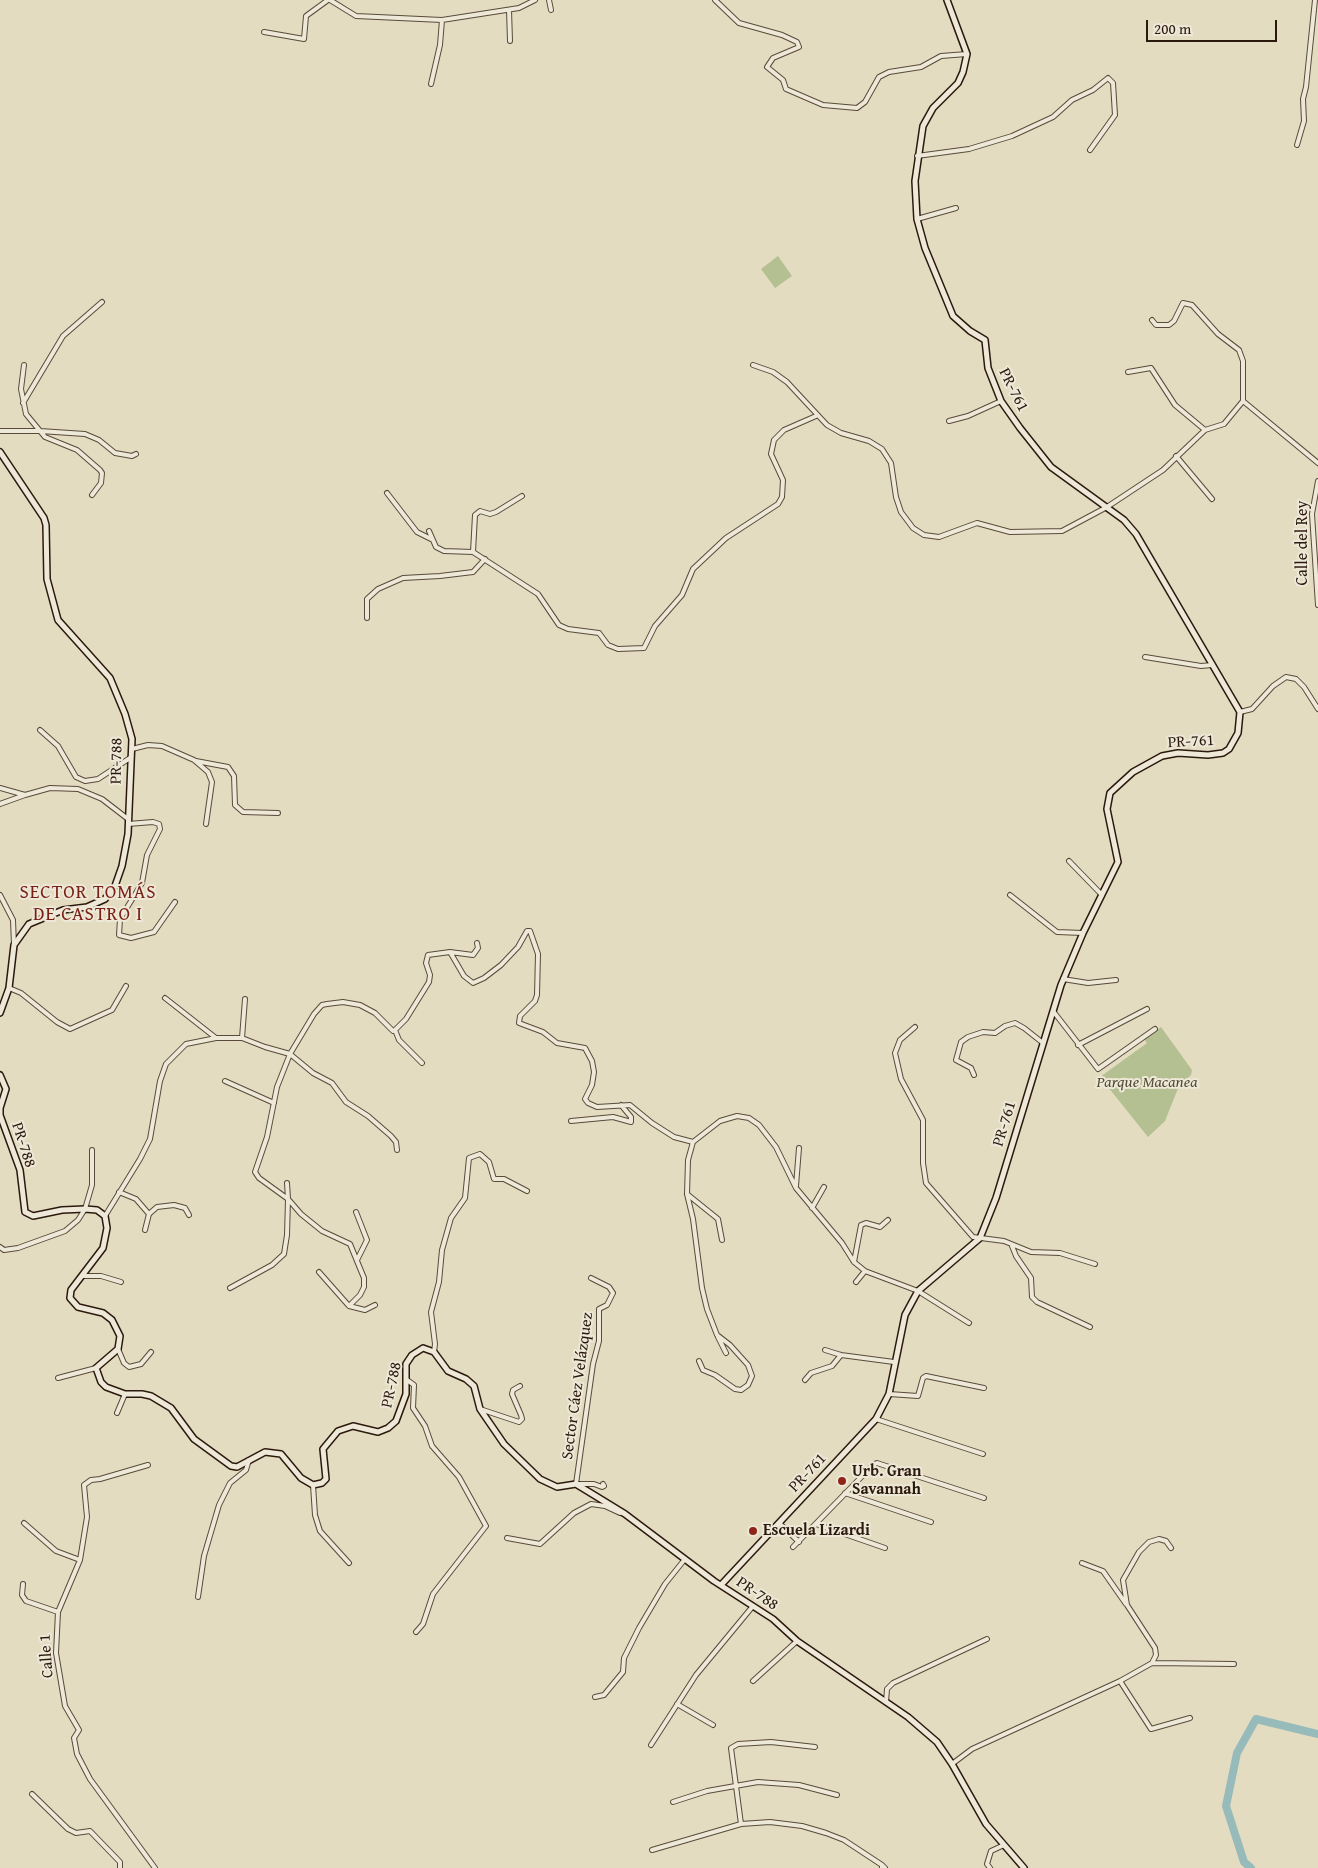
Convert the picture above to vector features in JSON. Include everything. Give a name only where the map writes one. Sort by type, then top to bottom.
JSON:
[{"type":"street","points":[[264,32],[304,39],[306,16],[329,0],[356,16],[442,20],[509,10],[535,0]]},
{"type":"street","points":[[549,0],[551,10]]},
{"type":"street","points":[[715,0],[739,22],[782,35],[796,42],[800,47],[773,58],[767,67],[783,80],[786,89],[823,105],[857,108],[865,102],[879,77],[889,72],[921,67],[942,56],[967,54],[947,0]]},
{"type":"street","points":[[1297,145],[1304,121],[1303,99],[1306,87],[1315,0]]},
{"type":"street","points":[[509,10],[510,41]]},
{"type":"street","points":[[430,84],[440,45],[442,20]]},
{"type":"street","name":"PR-761","points":[[721,1585],[876,1419],[889,1394],[905,1315],[918,1291],[980,1238],[996,1198],[1063,979],[1118,862],[1107,809],[1110,793],[1133,772],[1162,756],[1178,753],[1208,755],[1223,753],[1229,749],[1238,733],[1240,712],[1136,534],[1124,520],[1052,467],[1020,428],[1001,401],[988,368],[985,340],[970,331],[953,316],[925,248],[917,219],[915,181],[923,126],[933,108],[958,82],[963,72],[967,54]]},
{"type":"street","points":[[918,156],[969,149],[1012,136],[1053,117],[1072,100],[1093,90],[1108,78],[1113,83],[1115,115],[1090,150]]},
{"type":"street","points":[[917,219],[956,208]]},
{"type":"street","points":[[23,404],[63,336],[102,302]]},
{"type":"street","points":[[753,365],[773,372],[787,382],[816,416],[841,433],[868,441],[882,449],[891,462],[896,497],[901,512],[913,528],[924,536],[939,536],[977,523],[1010,532],[1062,531],[1107,507],[1162,470],[1204,430],[1224,424],[1242,401],[1243,360],[1239,350],[1218,334],[1192,305],[1183,303],[1174,321],[1169,325],[1156,325],[1152,320]]},
{"type":"street","points":[[24,365],[21,389],[26,414],[45,437],[77,450],[100,470],[101,483],[92,495]]},
{"type":"street","points":[[1128,372],[1150,368],[1175,405],[1204,430]]},
{"type":"street","points":[[949,421],[968,416],[1001,401]]},
{"type":"street","points":[[1242,401],[1318,463]]},
{"type":"street","points":[[429,531],[436,547],[444,551],[473,552],[538,594],[559,625],[568,629],[599,633],[608,645],[618,649],[644,648],[655,626],[682,595],[693,569],[726,538],[778,504],[782,496],[783,480],[771,454],[774,440],[784,430],[816,416]]},
{"type":"street","points":[[0,431],[85,434],[99,440],[115,453],[132,456],[136,454]]},
{"type":"street","name":"PR-788","points":[[0,1013],[9,988],[14,945],[29,924],[63,910],[87,907],[105,899],[115,886],[122,866],[128,821],[132,749],[132,739],[128,724],[110,678],[58,620],[47,579],[46,525],[44,518],[1,454]]},
{"type":"street","points":[[1176,456],[1212,499]]},
{"type":"street","name":"Calle del Rey","points":[[1318,481],[1312,514],[1318,605]]},
{"type":"street","points":[[387,493],[417,532],[431,539]]},
{"type":"street","points":[[473,552],[475,515],[480,511],[490,514],[496,512],[522,496]]},
{"type":"street","points":[[367,618],[368,599],[378,589],[403,578],[473,572],[485,559]]},
{"type":"street","points":[[1145,657],[1201,666],[1212,665]]},
{"type":"street","points":[[1240,712],[1252,709],[1273,686],[1286,677],[1296,678],[1304,686],[1318,710]]},
{"type":"street","points":[[40,730],[58,746],[76,777],[85,780],[98,779],[130,758]]},
{"type":"street","points":[[132,749],[148,745],[162,746],[194,760],[228,767],[234,776],[236,806],[243,812],[278,813]]},
{"type":"street","points":[[194,760],[208,772],[212,782],[206,824]]},
{"type":"street","points":[[0,788],[25,795]]},
{"type":"street","points":[[0,804],[50,788],[78,789],[102,800],[128,821],[158,824],[160,829],[147,855],[142,883],[120,919],[119,935],[131,938],[154,932],[175,902]]},
{"type":"street","points":[[1069,861],[1102,896]]},
{"type":"street","points":[[0,895],[13,920],[14,945]]},
{"type":"street","points":[[1010,895],[1057,932],[1083,933]]},
{"type":"street","points":[[450,952],[464,976],[473,984],[501,965],[518,947],[527,931],[530,932],[538,954],[537,995],[535,1001],[520,1016],[519,1023],[543,1032],[556,1043],[585,1048],[592,1061],[594,1072],[592,1085],[585,1099],[598,1107],[630,1106],[674,1137],[693,1142]]},
{"type":"street","points":[[395,1030],[406,1019],[429,982],[430,975],[426,963],[428,954],[450,952],[473,955],[478,948],[477,943]]},
{"type":"street","points":[[1063,979],[1088,984],[1116,980]]},
{"type":"street","points":[[9,988],[21,993],[56,1022],[70,1029],[112,1010],[126,986]]},
{"type":"street","points":[[165,998],[216,1038]]},
{"type":"street","points":[[242,1038],[245,999]]},
{"type":"street","points":[[349,1306],[360,1295],[364,1287],[364,1278],[350,1244],[322,1230],[301,1214],[288,1199],[259,1178],[255,1172],[267,1137],[277,1087],[290,1054],[314,1014],[322,1005],[343,1002],[360,1005],[375,1013],[392,1031],[395,1030]]},
{"type":"street","points":[[1078,1045],[1147,1008]]},
{"type":"street","points":[[1053,1010],[1098,1069],[1155,1029]]},
{"type":"street","points":[[974,1075],[971,1068],[956,1060],[961,1042],[968,1037],[984,1032],[995,1033],[1005,1026],[1015,1024],[1024,1028],[1042,1043]]},
{"type":"street","points":[[914,1026],[900,1040],[895,1053],[901,1079],[923,1120],[924,1177],[926,1183],[973,1237],[1004,1241],[1031,1252],[1060,1253],[1095,1264]]},
{"type":"street","points":[[395,1030],[399,1040],[422,1063]]},
{"type":"street","points":[[151,1352],[141,1364],[129,1367],[124,1363],[118,1349],[120,1336],[112,1320],[103,1313],[78,1307],[70,1298],[71,1290],[103,1248],[107,1228],[105,1216],[150,1139],[160,1081],[166,1064],[186,1044],[216,1038],[242,1038],[290,1054],[314,1073],[332,1083],[346,1102],[368,1116],[392,1136],[396,1142],[397,1150]]},
{"type":"street","name":"PR-788","points":[[0,1075],[6,1089],[0,1108],[0,1115],[20,1170],[24,1212],[33,1216],[62,1210],[85,1209],[97,1210],[105,1216]]},
{"type":"street","points":[[225,1080],[274,1103]]},
{"type":"street","points":[[571,1121],[612,1117],[631,1122],[631,1117],[621,1105]]},
{"type":"street","points":[[726,1353],[706,1309],[693,1220],[687,1194],[688,1160],[693,1142],[720,1121],[737,1116],[749,1118],[759,1126],[776,1147],[796,1188],[842,1243],[854,1262],[865,1271],[918,1291],[969,1323]]},
{"type":"street","points":[[796,1188],[799,1148]]},
{"type":"street","points":[[0,1247],[4,1250],[18,1248],[65,1231],[78,1220],[85,1209],[92,1185],[92,1150]]},
{"type":"street","points":[[527,1191],[504,1179],[494,1179],[489,1162],[480,1154],[469,1158],[465,1198],[451,1218],[442,1250],[439,1282],[431,1312],[435,1344],[434,1352],[448,1371],[466,1379],[474,1386],[480,1409],[504,1444],[540,1479],[557,1487],[576,1484],[594,1484],[602,1487],[604,1486],[603,1484]]},
{"type":"street","points":[[230,1288],[272,1264],[284,1254],[287,1235],[287,1183]]},
{"type":"street","points":[[812,1208],[824,1187]]},
{"type":"street","points":[[119,1192],[136,1199],[149,1214]]},
{"type":"street","points":[[687,1194],[718,1219],[722,1229],[722,1240]]},
{"type":"street","points":[[145,1230],[149,1214],[157,1207],[174,1205],[185,1208],[189,1215]]},
{"type":"street","points":[[356,1212],[367,1240],[357,1260]]},
{"type":"street","points":[[854,1262],[861,1225],[866,1223],[880,1228],[888,1220]]},
{"type":"street","points":[[1012,1245],[1016,1256],[1031,1278],[1032,1298],[1090,1327]]},
{"type":"street","points":[[856,1282],[865,1271]]},
{"type":"street","points":[[319,1272],[349,1306],[365,1310],[375,1305]]},
{"type":"street","points":[[82,1276],[102,1276],[122,1282]]},
{"type":"street","name":"Sector Cáez Velázquez","points":[[576,1484],[598,1341],[599,1309],[607,1305],[613,1293],[609,1286],[592,1278]]},
{"type":"street","points":[[699,1360],[703,1370],[715,1375],[735,1389],[741,1390],[748,1385],[752,1376],[748,1365],[730,1345],[717,1336]]},
{"type":"street","name":"PR-788","points":[[313,1485],[322,1483],[326,1479],[323,1449],[338,1431],[353,1426],[378,1432],[388,1428],[396,1421],[406,1394],[406,1364],[412,1355],[423,1348],[434,1352]]},
{"type":"street","points":[[58,1378],[96,1368],[118,1349]]},
{"type":"street","points":[[825,1350],[841,1355],[894,1362]]},
{"type":"street","points":[[806,1380],[811,1373],[832,1366],[841,1355]]},
{"type":"street","points":[[96,1368],[101,1382],[106,1387],[125,1394],[151,1396],[171,1408],[194,1439],[231,1466],[237,1467],[266,1452],[281,1454],[302,1478],[313,1485],[315,1515],[320,1531],[349,1563]]},
{"type":"street","points":[[889,1394],[918,1396],[923,1378],[926,1376],[984,1388]]},
{"type":"street","points":[[407,1380],[414,1385],[413,1408],[425,1426],[432,1446],[459,1477],[486,1526],[433,1594],[423,1624],[416,1632]]},
{"type":"street","points":[[480,1409],[519,1422],[522,1419],[512,1394],[513,1390],[520,1386]]},
{"type":"street","points":[[117,1413],[125,1394]]},
{"type":"street","points":[[876,1419],[983,1454]]},
{"type":"street","points":[[198,1597],[204,1556],[218,1505],[230,1483],[246,1470],[249,1460]]},
{"type":"street","points":[[794,1548],[845,1493],[877,1463],[984,1498]]},
{"type":"street","name":"Calle 1","points":[[148,1465],[91,1480],[84,1485],[87,1517],[80,1560],[58,1612],[56,1653],[65,1706],[79,1730],[74,1738],[77,1754],[90,1779],[155,1868]]},
{"type":"street","name":"PR-788","points":[[576,1484],[624,1514],[721,1585],[773,1618],[797,1641],[908,1717],[937,1742],[952,1764],[986,1824],[1024,1868]]},
{"type":"street","points":[[845,1493],[931,1522]]},
{"type":"street","points":[[507,1538],[540,1544],[574,1513],[591,1504],[605,1506],[624,1514]]},
{"type":"street","points":[[24,1523],[56,1551],[80,1560]]},
{"type":"street","points":[[779,1523],[799,1542]]},
{"type":"street","points":[[816,1524],[885,1548]]},
{"type":"street","points":[[1127,1605],[1124,1580],[1140,1552],[1149,1542],[1159,1539],[1166,1541],[1171,1548]]},
{"type":"street","points":[[595,1697],[604,1695],[623,1672],[624,1658],[640,1628],[665,1584],[685,1559]]},
{"type":"street","points":[[1082,1563],[1103,1571],[1127,1605],[1155,1648],[1156,1655],[1152,1663]]},
{"type":"street","points":[[23,1584],[22,1595],[26,1601],[58,1612]]},
{"type":"street","points":[[651,1745],[696,1675],[753,1606]]},
{"type":"street","points":[[886,1702],[886,1689],[892,1683],[987,1639]]},
{"type":"street","points":[[753,1681],[797,1641]]},
{"type":"street","points":[[952,1764],[972,1749],[1120,1681],[1152,1663],[1234,1664]]},
{"type":"street","points":[[1120,1681],[1151,1729],[1190,1718]]},
{"type":"street","points":[[677,1704],[713,1725]]},
{"type":"street","points":[[741,1824],[730,1748],[734,1745],[771,1742],[815,1747]]},
{"type":"street","points":[[673,1802],[736,1785],[780,1782],[818,1789],[837,1795]]},
{"type":"street","points":[[32,1794],[68,1829],[76,1833],[90,1831],[120,1862],[120,1868]]},
{"type":"street","points":[[652,1850],[741,1824],[770,1822],[802,1826],[844,1840],[883,1867]]},
{"type":"street","points":[[990,1868],[987,1864],[991,1851],[1004,1845]]},
{"type":"green space","points":[[778,256],[792,276],[775,288],[761,269]]},
{"type":"green space","name":"Parque Macanea","points":[[1161,1027],[1192,1070],[1191,1075],[1179,1086],[1165,1121],[1148,1137],[1100,1077],[1147,1043],[1144,1039]]},
{"type":"waterway","points":[[1251,1868],[1244,1862],[1226,1806],[1237,1753],[1256,1719],[1318,1734]]},
{"type":"place","name":"Urb. Gran Savannah","points":[[842,1481]]},
{"type":"place","name":"Escuela Lizardi","points":[[753,1531]]},
{"type":"district","name":"SECTOR TOMÁS DE CASTRO I","points":[[88,904]]}]
